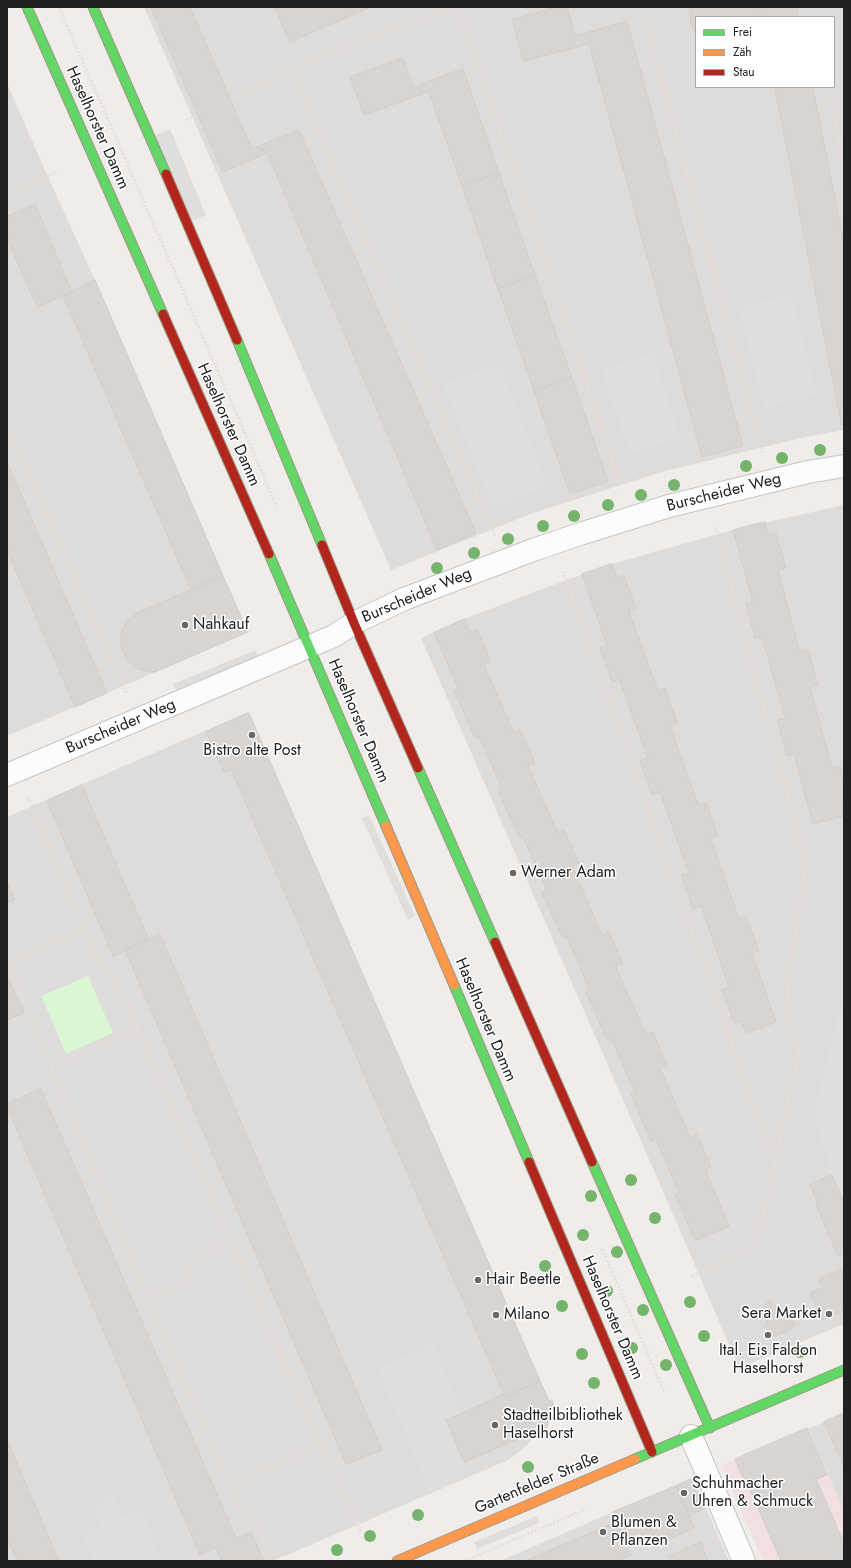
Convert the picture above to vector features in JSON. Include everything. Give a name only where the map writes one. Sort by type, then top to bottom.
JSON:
[{"type":"street","name":"Haselhorster Damm","points":[[27,7],[310,646],[652,1452]]},
{"type":"street","points":[[93,7],[156,150],[354,623],[700,1432],[744,1561]]},
{"type":"street","name":"Burscheider Weg","points":[[7,775],[334,636],[354,623],[404,600],[533,550],[669,506],[808,472],[844,466]]},
{"type":"street","name":"Gartenfelder Straße","points":[[397,1561],[844,1370]]},
{"type":"path","points":[[59,7],[278,510]]},
{"type":"path","points":[[231,100],[291,68],[446,8],[458,7],[622,489]]},
{"type":"path","points":[[642,7],[763,454]]},
{"type":"path","points":[[291,68],[495,536]]},
{"type":"path","points":[[828,88],[844,169]]},
{"type":"path","points":[[186,120],[198,115]]},
{"type":"path","points":[[7,194],[58,172]]},
{"type":"path","points":[[7,424],[127,694]]},
{"type":"path","points":[[692,1276],[732,1258],[750,1244],[764,1214],[776,1164],[799,1051],[786,1007],[806,864],[715,526]]},
{"type":"path","points":[[563,570],[776,1164]]},
{"type":"path","points":[[28,797],[99,963],[127,1004],[320,1444],[361,1532]]},
{"type":"path","points":[[84,930],[7,963],[51,1065],[148,1301],[230,1487],[257,1530],[271,1561]]},
{"type":"path","points":[[51,1065],[138,1030]]},
{"type":"path","points":[[148,1301],[173,1290],[185,1280],[196,1264],[210,1251],[231,1240]]},
{"type":"path","points":[[230,1487],[320,1444]]},
{"type":"shaded area","points":[[144,7],[844,7],[844,430],[805,437],[665,471],[533,513],[391,570]]},
{"type":"shaded area","points":[[7,83],[95,280],[248,632],[7,736]]},
{"type":"shaded area","points":[[170,129],[206,215],[187,223],[152,137]]},
{"type":"shaded area","points":[[791,294],[817,394],[764,408],[738,307]]},
{"type":"shaded area","points":[[652,352],[681,438],[630,455],[601,369]]},
{"type":"shaded area","points":[[499,363],[548,486],[492,508],[443,384]]},
{"type":"shaded area","points":[[844,505],[844,1324],[739,1368],[421,638],[464,619],[612,564],[733,530]]},
{"type":"shaded area","points":[[256,650],[259,657],[176,691],[173,684]]},
{"type":"shaded area","points":[[248,712],[552,1407],[545,1422],[536,1435],[526,1446],[508,1460],[273,1561],[7,1561],[7,817]]},
{"type":"shaded area","points":[[369,815],[415,916],[408,920],[362,818]]},
{"type":"shaded area","points":[[844,996],[844,1202],[832,1175],[813,1112]]},
{"type":"shaded area","points":[[433,1344],[462,1413],[446,1420],[470,1476],[430,1494],[377,1368]]},
{"type":"shaded area","points":[[844,1413],[844,1512],[808,1429]]},
{"type":"shaded area","points":[[807,1428],[844,1512],[844,1561],[763,1561],[722,1466]]},
{"type":"shaded area","points":[[693,1478],[729,1561],[500,1561],[613,1512]]},
{"type":"shaded area","points":[[114,1496],[121,1516],[141,1508],[161,1561],[92,1561],[82,1533],[101,1526],[93,1504]]},
{"type":"shaded area","points":[[537,1516],[539,1523],[477,1549],[474,1542]]},
{"type":"green space","points":[[88,976],[113,1033],[66,1054],[41,996]]},
{"type":"building","points":[[151,7],[190,7],[252,149],[257,147],[267,153],[223,172]]},
{"type":"building","points":[[275,7],[371,7],[290,42]]},
{"type":"building","points":[[557,7],[567,7],[575,36],[627,21],[743,446],[702,457],[589,44],[523,61],[512,20]]},
{"type":"building","points":[[689,7],[797,7],[799,16],[695,16],[695,29],[693,29]]},
{"type":"building","points":[[403,58],[413,87],[419,85],[422,94],[364,115],[350,77]]},
{"type":"building","points":[[463,69],[499,173],[462,186],[429,92],[422,94],[419,85]]},
{"type":"building","points":[[775,88],[813,88],[844,244],[844,425],[842,425]]},
{"type":"building","points":[[299,130],[476,533],[437,550],[267,153],[257,147]]},
{"type":"building","points":[[499,173],[535,275],[498,289],[462,186]]},
{"type":"building","points":[[35,204],[72,292],[37,307],[7,238],[7,217]]},
{"type":"building","points":[[535,275],[572,378],[534,391],[498,289]]},
{"type":"building","points":[[95,280],[223,576],[191,590],[63,296]]},
{"type":"building","points":[[572,378],[608,481],[570,494],[534,391]]},
{"type":"building","points":[[7,462],[107,693],[75,707],[7,550]]},
{"type":"building","points":[[765,522],[768,535],[776,533],[786,568],[778,570],[800,652],[808,650],[818,685],[810,687],[832,768],[840,766],[844,781],[844,802],[842,803],[844,816],[813,824],[794,754],[787,756],[777,720],[785,718],[762,637],[755,638],[746,604],[753,602],[733,530]]},
{"type":"building","points":[[612,564],[617,578],[624,575],[636,609],[629,611],[658,691],[665,688],[677,723],[670,725],[698,805],[706,802],[718,836],[711,839],[739,919],[746,916],[759,951],[752,953],[776,1022],[746,1033],[741,1021],[734,1023],[722,990],[729,987],[701,906],[693,909],[681,875],[689,873],[660,792],[652,795],[640,761],[648,758],[619,679],[612,682],[600,648],[607,645],[582,574]]},
{"type":"building","name":"Nahkauf","points":[[223,576],[248,632],[155,672],[145,671],[133,666],[121,647],[122,629],[127,621],[135,614]]},
{"type":"building","points":[[464,619],[470,632],[477,629],[491,662],[484,665],[514,733],[521,730],[535,763],[528,766],[558,833],[564,830],[579,863],[572,866],[602,935],[609,932],[623,964],[616,967],[646,1035],[653,1032],[667,1065],[660,1068],[690,1137],[697,1134],[711,1167],[705,1169],[729,1226],[695,1241],[675,1194],[679,1193],[656,1139],[651,1141],[631,1094],[635,1092],[611,1038],[607,1040],[586,992],[590,991],[567,937],[563,939],[542,892],[547,890],[523,837],[519,838],[498,791],[502,789],[479,736],[475,738],[454,690],[458,688],[434,633]]},
{"type":"building","points":[[249,713],[540,1381],[505,1397],[231,769],[224,772],[206,732]]},
{"type":"building","points":[[82,785],[149,940],[113,956],[47,801]]},
{"type":"building","points":[[7,882],[15,900],[7,903]]},
{"type":"building","points":[[160,934],[382,1450],[346,1464],[125,950]]},
{"type":"building","points":[[7,975],[24,1013],[7,1020]]},
{"type":"building","points":[[41,1089],[236,1538],[251,1532],[264,1561],[222,1561],[216,1548],[200,1555],[7,1107],[7,1104]]},
{"type":"building","points":[[832,1175],[844,1202],[844,1253],[838,1256],[816,1205],[818,1204],[810,1185]]},
{"type":"building","points":[[841,1270],[844,1277],[844,1311],[822,1320],[810,1293],[822,1288],[818,1279]]},
{"type":"building","points":[[770,1300],[796,1323],[786,1334],[780,1333],[775,1337],[764,1326],[768,1322],[759,1314]]},
{"type":"building","name":"Stadtteilbibliothek Haselhorst","points":[[540,1381],[549,1401],[552,1400],[554,1406],[547,1427],[464,1462],[446,1420],[504,1394],[505,1397]]},
{"type":"building","points":[[844,1413],[844,1467],[824,1422]]},
{"type":"building","points":[[807,1428],[827,1475],[816,1479],[844,1543],[844,1561],[781,1561],[745,1478],[743,1478],[735,1459]]},
{"type":"building","points":[[7,1440],[59,1561],[17,1561],[7,1538]]},
{"type":"building","points":[[691,1479],[703,1509],[689,1516],[676,1486]]},
{"type":"building","points":[[676,1486],[694,1528],[666,1540],[664,1536],[645,1544],[640,1532],[624,1539],[613,1512]]},
{"type":"building","points":[[617,1522],[631,1555],[616,1561],[525,1561]]},
{"type":"building","points":[[701,1542],[708,1561],[670,1561],[668,1557]]},
{"type":"traffic: fast","points":[[27,7],[163,314]]},
{"type":"traffic: fast","points":[[93,7],[166,174]]},
{"type":"traffic: fast","points":[[237,340],[322,545]]},
{"type":"traffic: fast","points":[[269,554],[386,826]]},
{"type":"traffic: fast","points":[[418,768],[495,942]]},
{"type":"traffic: fast","points":[[454,985],[529,1162]]},
{"type":"traffic: fast","points":[[592,1162],[710,1428]]},
{"type":"traffic: fast","points":[[635,1459],[844,1370]]},
{"type":"traffic: slow","points":[[386,826],[454,985]]},
{"type":"traffic: slow","points":[[397,1561],[635,1459]]},
{"type":"traffic: jam","points":[[166,174],[237,340]]},
{"type":"traffic: jam","points":[[163,314],[269,554]]},
{"type":"traffic: jam","points":[[322,545],[354,623],[418,768]]},
{"type":"traffic: jam","points":[[495,942],[592,1162]]},
{"type":"traffic: jam","points":[[529,1162],[652,1452]]},
{"type":"place","name":"Nahkauf","points":[[185,625]]},
{"type":"place","name":"Bistro alte Post","points":[[252,735]]},
{"type":"place","name":"Werner Adam","points":[[513,873]]},
{"type":"place","name":"Hair Beetle","points":[[478,1280]]},
{"type":"place","name":"Sera Market","points":[[829,1314]]},
{"type":"place","name":"Milano","points":[[496,1315]]},
{"type":"place","name":"Ital. Eis Faldon Haselhorst","points":[[768,1335]]},
{"type":"place","name":"Stadtteilbibliothek Haselhorst","points":[[495,1425]]},
{"type":"place","name":"Schuhmacher Uhren & Schmuck","points":[[684,1493]]},
{"type":"place","name":"Blumen & Pflanzen","points":[[603,1532]]}]
